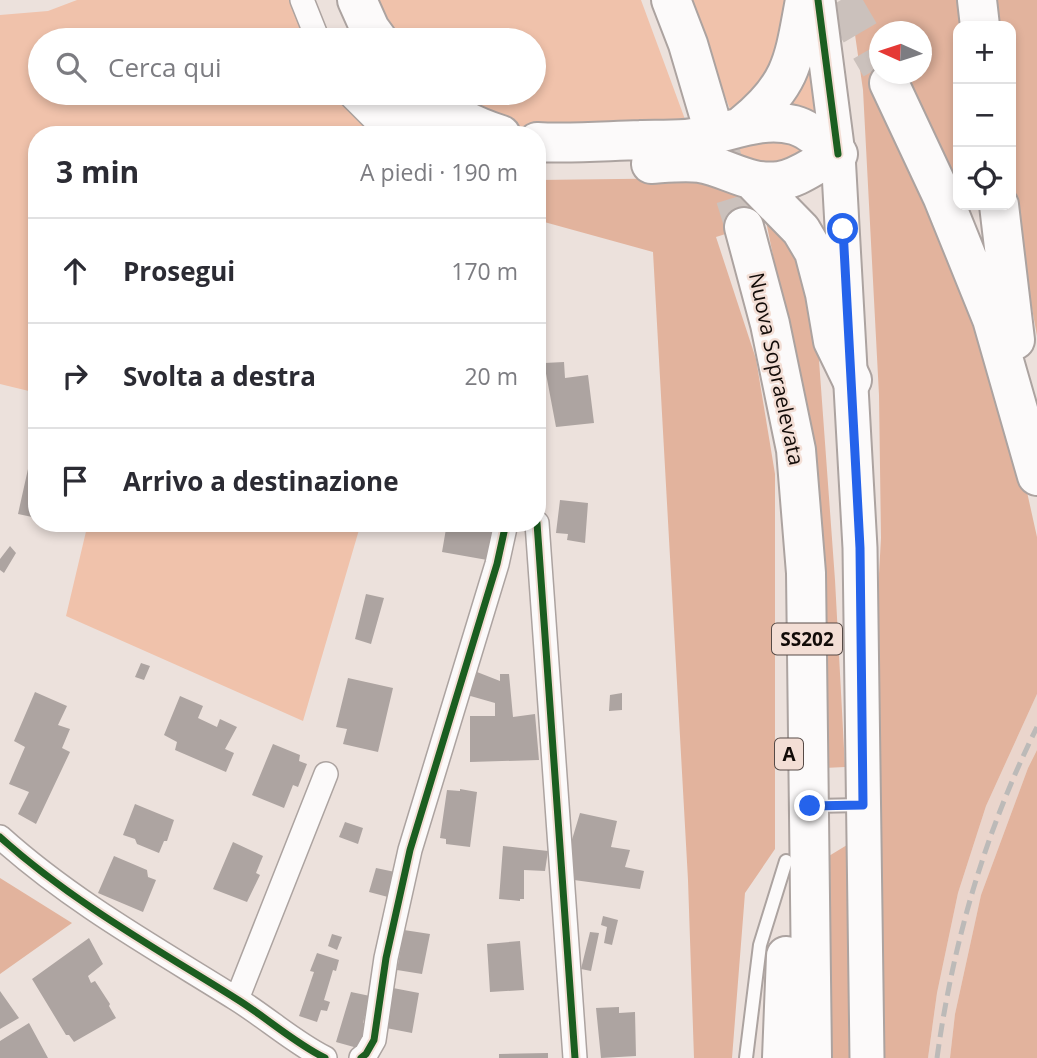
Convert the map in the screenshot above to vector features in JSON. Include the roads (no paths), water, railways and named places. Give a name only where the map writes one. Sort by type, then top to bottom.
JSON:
[{"type":"highway","points":[[331,0],[343,28]]},
{"type":"highway","points":[[357,0],[370,28]]},
{"type":"highway","points":[[663,0],[727,120]]},
{"type":"highway","points":[[671,0],[688,44]]},
{"type":"highway","points":[[546,142],[691,139],[714,135],[727,120],[762,110],[778,91],[790,69],[805,0]]},
{"type":"highway","points":[[977,0],[979,21]]},
{"type":"highway","points":[[889,84],[943,198],[992,318],[1033,461]]},
{"type":"highway","points":[[398,105],[423,126]]},
{"type":"highway","points":[[440,105],[477,126]]},
{"type":"highway","points":[[727,120],[793,124],[809,131],[838,154]]},
{"type":"highway","points":[[546,168],[699,163],[753,181],[781,181],[802,174],[822,160],[838,154]]},
{"type":"highway","points":[[753,181],[801,230],[814,252],[833,341],[852,380]]},
{"type":"highway","points":[[1000,210],[1033,461]]},
{"type":"highway","name":"Nuova Sopraelevata","points":[[744,227],[770,324],[796,450],[806,573],[812,1058]]},
{"type":"highway","name":"A","points":[[782,1058],[796,450]]},
{"type":"main road","points":[[818,0],[838,154],[860,548],[867,1058]]},
{"type":"street","points":[[302,0],[313,28]]},
{"type":"street","points":[[360,105],[381,126]]},
{"type":"street","points":[[361,1058],[366,1055],[374,1040],[386,958],[410,850],[497,564],[504,532]]},
{"type":"street","points":[[538,532],[575,1058]]},
{"type":"street","points":[[237,999],[326,774]]},
{"type":"street","points":[[0,837],[71,893],[325,1058]]},
{"type":"lane","points":[[810,806],[863,805]]},
{"type":"lane","points":[[746,1058],[760,945],[786,861]]},
{"type":"tunnel","points":[[841,0],[869,48]]},
{"type":"tunnel","points":[[718,143],[744,227]]},
{"type":"railway","points":[[937,1058],[952,972],[974,888],[1002,807],[1037,727]]}]
